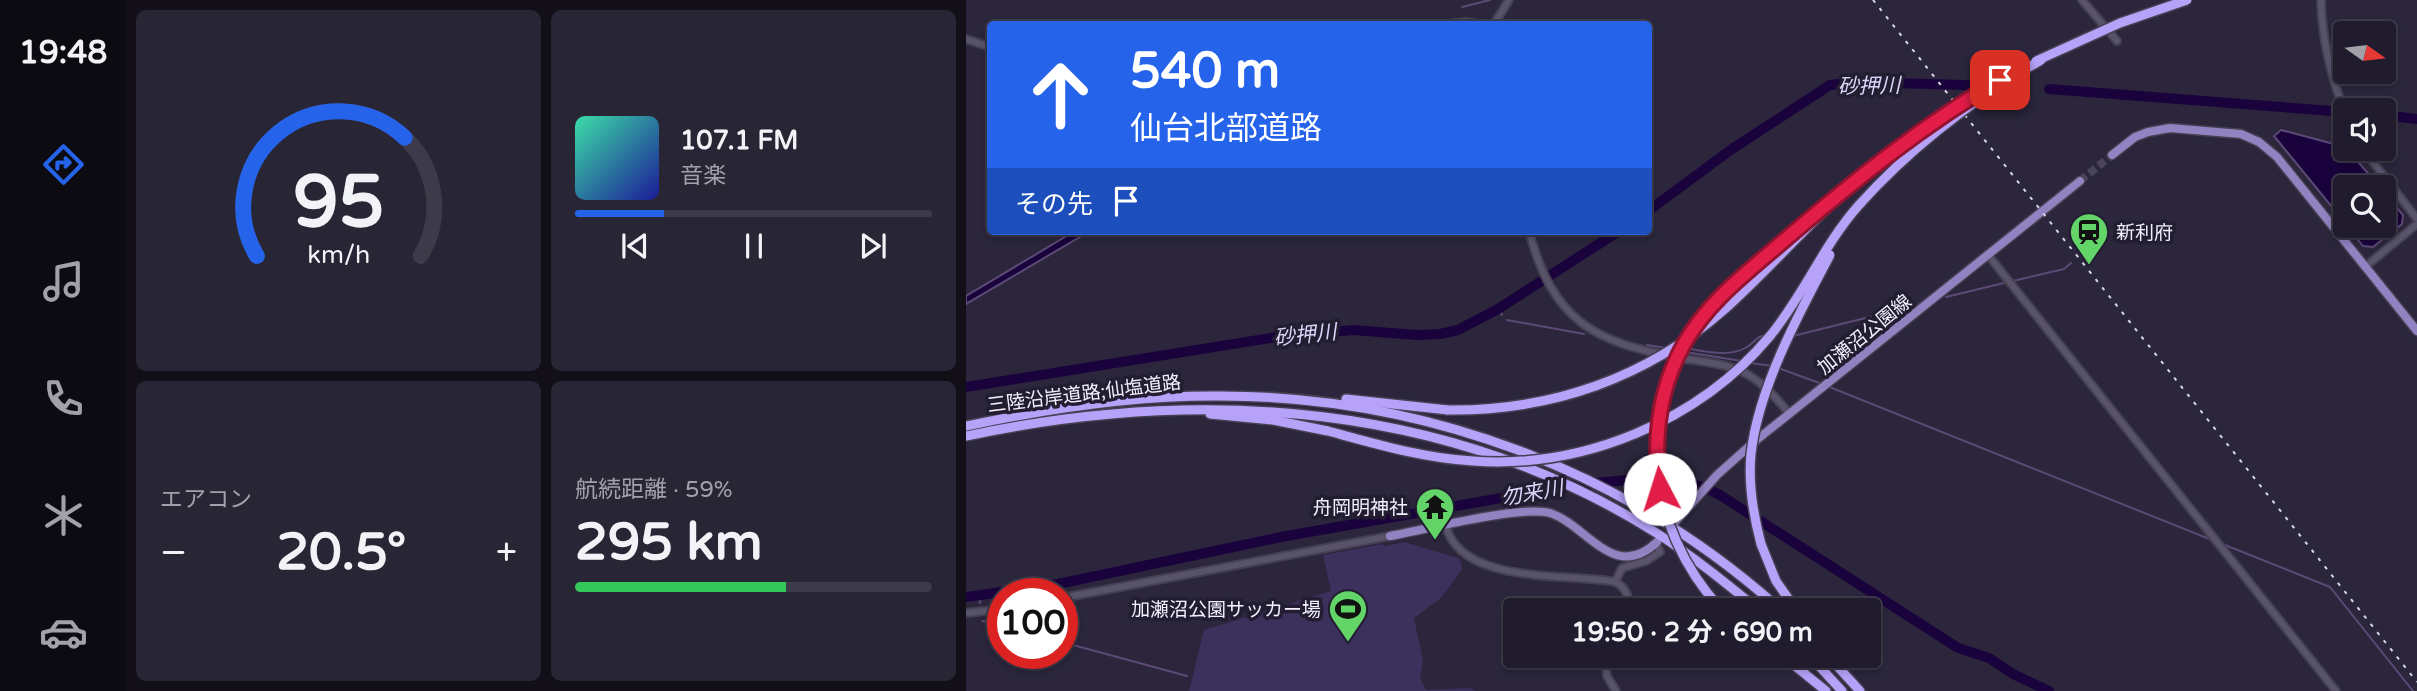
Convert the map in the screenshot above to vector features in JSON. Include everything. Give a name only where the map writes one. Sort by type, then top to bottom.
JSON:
[{"type":"highway","points":[[1712,598],[1682,557],[1662,503],[1657,474],[1657,437],[1662,402],[1670,375],[1692,331],[1723,293],[1854,181],[1980,92],[2040,60],[2120,23],[2187,0]]},
{"type":"highway","points":[[1096,415],[1188,413],[1273,420],[1413,453],[1475,461],[1536,460],[1594,448],[1647,429],[1695,402],[1736,371],[1770,336],[1786,316],[1842,226],[1873,190],[1910,154],[2003,82],[2040,60]]},
{"type":"highway","points":[[1212,396],[1305,395],[1423,409],[1472,411],[1551,401],[1602,385],[1659,358],[1707,324],[1838,198],[1896,149]]},
{"type":"highway","points":[[1788,598],[1776,581],[1761,544],[1751,499],[1751,454],[1760,410],[1813,288],[1843,231],[1873,190]]},
{"type":"highway","name":"三陸沿岸道路;仙塩道路","points":[[966,426],[1096,405],[1212,396],[1328,403],[1387,412],[1445,425],[1504,444],[1560,466],[1611,491],[1693,541],[1765,598]]},
{"type":"highway","name":"三陸沿岸道路;仙塩道路","points":[[966,436],[1096,415],[1176,409],[1242,409],[1304,414],[1398,430],[1458,445],[1522,467],[1581,492],[1698,562],[1744,598]]},
{"type":"highway","points":[[1798,668],[1826,691]]},
{"type":"highway","points":[[1821,668],[1842,691]]},
{"type":"highway","points":[[1841,668],[1858,690]]},
{"type":"main road","points":[[2112,155],[2135,137],[2160,129],[2234,133],[2253,139],[2274,153],[2417,331]]},
{"type":"main road","name":"加瀬沼公園線","points":[[1675,521],[1713,480],[1754,442],[2080,181]]},
{"type":"main road","points":[[1390,536],[1538,511],[1562,518],[1596,545],[1616,554],[1638,554],[1657,539]]},
{"type":"street","points":[[1496,21],[1509,0]]},
{"type":"street","points":[[2082,0],[2117,41]]},
{"type":"street","points":[[2321,0],[2325,46],[2339,98]]},
{"type":"street","points":[[966,39],[987,46]]},
{"type":"street","points":[[2366,266],[2417,222],[2372,161]]},
{"type":"street","points":[[1530,235],[1535,254],[1550,286],[1564,307],[1580,322],[1602,337],[1643,351],[1726,366],[1744,373],[1773,395],[1790,414]]},
{"type":"street","points":[[1988,255],[2336,691]]},
{"type":"street","points":[[1446,526],[1455,546],[1463,554],[1488,565],[1520,573],[1615,582],[1626,589],[1628,598]]},
{"type":"street","points":[[1078,595],[1390,536]]},
{"type":"street","points":[[1615,582],[1622,568],[1646,561],[1660,552],[1657,539]]},
{"type":"street","points":[[966,613],[987,611]]},
{"type":"street","points":[[1606,668],[1607,676],[1616,691]]},
{"type":"shaded area","points":[[2281,130],[2333,144],[2333,161],[2357,161],[2370,175],[2333,175],[2333,208],[2274,136]]},
{"type":"shaded area","points":[[2396,207],[2403,215],[2402,224],[2396,229]]},
{"type":"shaded area","points":[[1068,235],[1083,235],[966,304],[966,296]]},
{"type":"shaded area","points":[[2357,238],[2384,238],[2373,247],[2363,246]]},
{"type":"shaded area","points":[[1405,542],[1460,559],[1462,569],[1441,598],[1414,618],[1423,661],[1420,678],[1426,690],[1469,688],[1476,691],[1189,691],[1204,630],[1331,591],[1323,555]]},
{"type":"waterway","points":[[1462,7],[1490,0]]},
{"type":"waterway","name":"砂押川","points":[[1652,208],[1732,149],[1830,85],[1855,82],[2002,86]]},
{"type":"waterway","name":"砂押川","points":[[2049,89],[2333,111]]},
{"type":"waterway","name":"砂押川","points":[[2396,116],[2417,119]]},
{"type":"waterway","name":"砂押川","points":[[966,387],[1277,337],[1353,330],[1417,335],[1458,330],[1498,309],[1613,235]]},
{"type":"waterway","points":[[2013,281],[2064,269],[2071,263]]},
{"type":"waterway","points":[[1946,297],[2008,282]]},
{"type":"waterway","points":[[1793,336],[1914,306]]},
{"type":"waterway","name":"砂押川","points":[[1498,309],[1502,315]]},
{"type":"waterway","points":[[1507,320],[1584,334]]},
{"type":"waterway","points":[[1685,348],[1717,353],[1733,352],[1767,335]]},
{"type":"waterway","points":[[1647,345],[1666,348]]},
{"type":"waterway","points":[[1685,352],[1742,361]]},
{"type":"waterway","points":[[1751,363],[1773,366]]},
{"type":"waterway","points":[[1778,368],[1822,384]]},
{"type":"waterway","points":[[1827,386],[2212,540]]},
{"type":"waterway","name":"勿来川","points":[[966,597],[1058,584],[1281,537],[1569,486],[1665,479],[1702,487],[1720,495],[1958,648],[1989,658],[2013,674],[2049,691]]},
{"type":"waterway","points":[[2220,543],[2330,587],[2413,691]]},
{"type":"waterway","name":"勿来川","points":[[979,596],[980,603]]},
{"type":"waterway","points":[[982,621],[987,622]]},
{"type":"waterway","points":[[1078,646],[1187,676]]},
{"type":"tunnel","points":[[2080,181],[2112,155]]},
{"type":"railway","points":[[1873,0],[2417,682]]},
{"type":"place","name":"新利府","points":[[2089,266]]},
{"type":"place","name":"舟岡明神社","points":[[1435,541]]},
{"type":"place","name":"加瀬沼公園サッカー場","points":[[1348,643]]},
{"type":"route","points":[[1660,489],[1656,458],[1659,416],[1665,388],[1683,346],[1711,305],[1735,281],[1882,159],[2000,80]]}]
